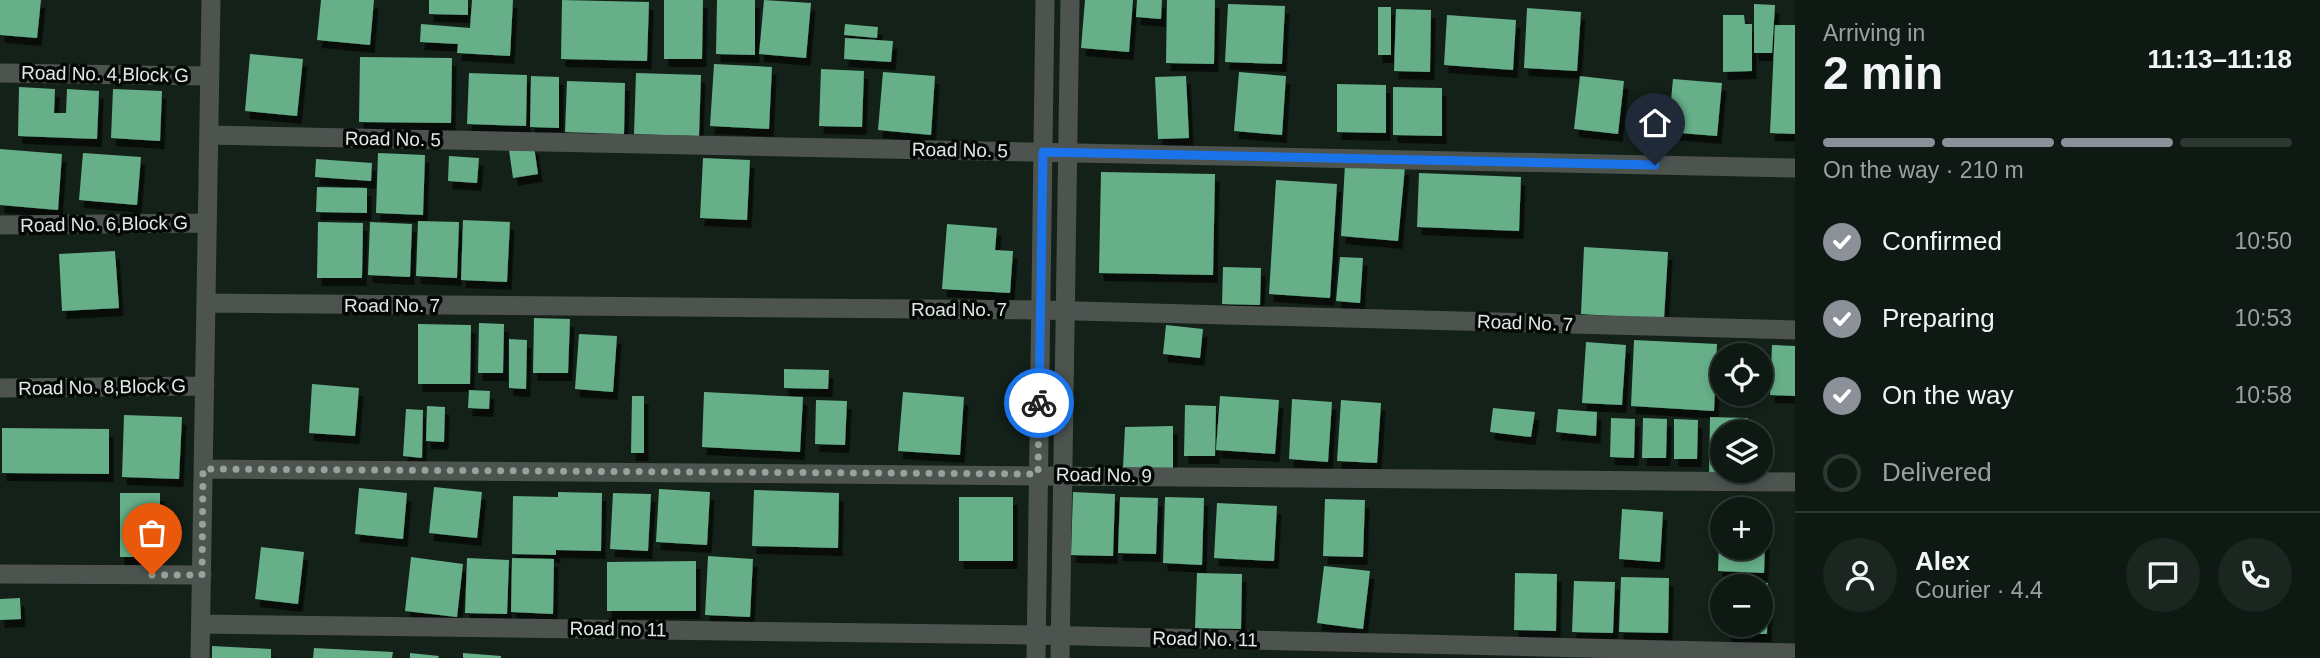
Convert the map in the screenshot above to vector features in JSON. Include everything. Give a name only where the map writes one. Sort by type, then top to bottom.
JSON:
[{"type":"street","points":[[200,658],[211,0]]},
{"type":"street","points":[[1036,658],[1045,0]]},
{"type":"street","points":[[1060,658],[1070,0]]},
{"type":"street","name":"Road No. 4,Block G","points":[[0,73],[210,76]]},
{"type":"street","name":"Road No. 5","points":[[209,135],[1795,168]]},
{"type":"street","name":"Road No. 6,Block G","points":[[0,225],[208,223]]},
{"type":"street","name":"Road No. 7","points":[[206,303],[1041,310],[1795,330]]},
{"type":"street","name":"Road No. 8,Block G","points":[[0,388],[205,386]]},
{"type":"street","name":"Road No. 9","points":[[203,469],[1795,482]]},
{"type":"street","points":[[0,574],[202,575]]},
{"type":"street","name":"Road no 11","points":[[201,624],[1036,635]]},
{"type":"street","name":"Road No. 11","points":[[1036,635],[1795,653]]},
{"type":"building","points":[[0,0],[41,0],[37,38],[0,35]]},
{"type":"building","points":[[321,0],[374,0],[370,45],[317,40]]},
{"type":"building","points":[[429,0],[468,0],[468,15],[429,14]]},
{"type":"building","points":[[472,0],[513,0],[510,56],[457,53],[458,44],[420,42],[421,24],[470,28]]},
{"type":"building","points":[[562,0],[649,2],[647,61],[561,59]]},
{"type":"building","points":[[664,0],[703,0],[702,59],[664,59]]},
{"type":"building","points":[[717,0],[755,0],[755,55],[716,54]]},
{"type":"building","points":[[764,0],[811,3],[806,58],[759,54]]},
{"type":"building","points":[[1085,0],[1133,0],[1129,52],[1081,48]]},
{"type":"building","points":[[1137,0],[1162,0],[1161,19],[1136,17]]},
{"type":"building","points":[[1167,0],[1215,0],[1214,64],[1166,63]]},
{"type":"building","points":[[1228,4],[1285,6],[1282,64],[1225,62]]},
{"type":"building","points":[[1754,4],[1775,5],[1772,53],[1754,53]]},
{"type":"building","points":[[1378,7],[1391,7],[1391,55],[1378,55]]},
{"type":"building","points":[[1527,8],[1581,12],[1577,71],[1524,68]]},
{"type":"building","points":[[1396,9],[1431,10],[1430,72],[1394,71]]},
{"type":"building","points":[[1447,15],[1516,20],[1513,70],[1444,65]]},
{"type":"building","points":[[1723,15],[1744,15],[1745,24],[1752,24],[1752,71],[1723,72]]},
{"type":"building","points":[[845,24],[878,27],[877,38],[844,35]]},
{"type":"building","points":[[1775,25],[1795,25],[1795,134],[1770,133]]},
{"type":"building","points":[[845,38],[893,41],[891,62],[844,59]]},
{"type":"building","points":[[250,54],[303,59],[297,116],[245,111]]},
{"type":"building","points":[[360,57],[452,58],[451,123],[359,122]]},
{"type":"building","points":[[714,64],[772,67],[769,129],[710,126]]},
{"type":"building","points":[[821,69],[864,71],[862,127],[819,126]]},
{"type":"building","points":[[883,72],[935,76],[931,135],[878,130]]},
{"type":"building","points":[[1239,72],[1286,76],[1282,135],[1234,131]]},
{"type":"building","points":[[469,73],[527,75],[526,126],[467,124]]},
{"type":"building","points":[[636,73],[701,75],[699,136],[634,134]]},
{"type":"building","points":[[531,76],[559,77],[559,128],[530,127]]},
{"type":"building","points":[[1186,76],[1189,138],[1158,139],[1155,77]]},
{"type":"building","points":[[1580,76],[1624,81],[1618,134],[1574,129]]},
{"type":"building","points":[[1673,79],[1722,83],[1717,136],[1668,132]]},
{"type":"building","points":[[567,81],[625,83],[624,134],[565,132]]},
{"type":"building","points":[[1337,84],[1386,85],[1386,133],[1337,132]]},
{"type":"building","points":[[19,87],[55,89],[54,113],[66,113],[67,89],[99,91],[97,139],[18,136]]},
{"type":"building","points":[[1393,87],[1442,88],[1442,136],[1393,135]]},
{"type":"building","points":[[113,89],[162,91],[160,141],[111,138]]},
{"type":"building","points":[[534,146],[538,174],[513,178],[509,150]]},
{"type":"building","points":[[0,149],[62,154],[58,210],[0,205]]},
{"type":"building","points":[[83,153],[141,157],[137,205],[79,200]]},
{"type":"building","points":[[378,153],[425,155],[423,215],[376,213]]},
{"type":"building","points":[[449,156],[479,158],[477,183],[448,181]]},
{"type":"building","points":[[703,158],[750,160],[747,220],[700,218]]},
{"type":"building","points":[[316,159],[372,163],[371,181],[315,177]]},
{"type":"building","points":[[1345,164],[1405,167],[1398,241],[1341,236]]},
{"type":"building","points":[[1101,172],[1215,174],[1213,275],[1099,273]]},
{"type":"building","points":[[1419,173],[1521,177],[1519,231],[1417,227]]},
{"type":"building","points":[[1276,180],[1337,184],[1330,298],[1269,294]]},
{"type":"building","points":[[317,187],[367,188],[367,213],[316,212]]},
{"type":"building","points":[[463,220],[510,222],[507,282],[461,280]]},
{"type":"building","points":[[418,221],[459,222],[457,278],[416,276]]},
{"type":"building","points":[[318,222],[363,223],[362,278],[317,278]]},
{"type":"building","points":[[370,222],[412,224],[410,277],[368,275]]},
{"type":"building","points":[[947,224],[997,228],[995,250],[1013,251],[1010,293],[942,289]]},
{"type":"building","points":[[1584,247],[1668,252],[1664,319],[1581,314]]},
{"type":"building","points":[[115,251],[119,308],[62,311],[59,254]]},
{"type":"building","points":[[1340,257],[1363,258],[1360,303],[1336,301]]},
{"type":"building","points":[[1223,267],[1261,268],[1260,305],[1222,304]]},
{"type":"building","points":[[534,318],[570,319],[568,373],[533,373]]},
{"type":"building","points":[[479,323],[504,324],[503,373],[478,373]]},
{"type":"building","points":[[418,324],[471,325],[470,384],[418,384]]},
{"type":"building","points":[[1166,325],[1203,329],[1200,358],[1163,354]]},
{"type":"building","points":[[579,334],[617,336],[613,392],[575,389]]},
{"type":"building","points":[[509,339],[527,340],[526,389],[509,388]]},
{"type":"building","points":[[1634,340],[1710,344],[1710,406],[1714,406],[1714,411],[1631,406]]},
{"type":"building","points":[[1586,342],[1626,345],[1622,405],[1582,403]]},
{"type":"building","points":[[1773,345],[1795,346],[1795,396],[1773,395]]},
{"type":"building","points":[[784,369],[829,370],[828,389],[784,388]]},
{"type":"building","points":[[312,384],[359,388],[355,436],[309,433]]},
{"type":"building","points":[[469,390],[490,391],[489,409],[468,408]]},
{"type":"building","points":[[704,392],[803,397],[800,452],[702,447]]},
{"type":"building","points":[[903,392],[964,397],[960,455],[898,451]]},
{"type":"building","points":[[632,396],[644,396],[644,453],[631,453]]},
{"type":"building","points":[[1220,396],[1279,400],[1275,454],[1216,450]]},
{"type":"building","points":[[1292,399],[1332,402],[1328,462],[1289,459]]},
{"type":"building","points":[[816,400],[847,401],[845,445],[815,444]]},
{"type":"building","points":[[1341,400],[1381,403],[1377,463],[1337,461]]},
{"type":"building","points":[[1185,405],[1216,406],[1215,456],[1184,456]]},
{"type":"building","points":[[427,406],[445,407],[444,442],[426,441]]},
{"type":"building","points":[[1493,408],[1535,412],[1531,437],[1490,432]]},
{"type":"building","points":[[406,409],[423,410],[422,458],[403,456]]},
{"type":"building","points":[[1558,409],[1597,412],[1596,436],[1556,432]]},
{"type":"building","points":[[124,415],[182,417],[179,479],[122,477]]},
{"type":"building","points":[[1710,417],[1748,418],[1710,420],[1709,474]]},
{"type":"building","points":[[1611,418],[1635,419],[1634,458],[1610,457]]},
{"type":"building","points":[[1643,418],[1667,419],[1666,458],[1642,458]]},
{"type":"building","points":[[1674,419],[1698,420],[1697,459],[1674,459]]},
{"type":"building","points":[[1173,426],[1173,468],[1123,468],[1125,427]]},
{"type":"building","points":[[2,428],[109,429],[109,474],[2,473]]},
{"type":"building","points":[[434,487],[482,492],[477,538],[429,533]]},
{"type":"building","points":[[359,488],[407,493],[403,539],[355,534]]},
{"type":"building","points":[[659,489],[710,492],[707,545],[656,542]]},
{"type":"building","points":[[754,490],[839,493],[838,548],[752,546]]},
{"type":"building","points":[[558,492],[602,493],[601,551],[556,550],[556,555],[512,554],[513,496],[558,497]]},
{"type":"building","points":[[1073,492],[1115,494],[1113,556],[1071,555]]},
{"type":"building","points":[[120,493],[160,493],[160,557],[120,557]]},
{"type":"building","points":[[613,493],[651,494],[648,551],[610,549]]},
{"type":"building","points":[[959,497],[1013,497],[1013,561],[959,561]]},
{"type":"building","points":[[1120,497],[1158,498],[1156,554],[1118,553]]},
{"type":"building","points":[[1165,497],[1204,498],[1202,565],[1163,563]]},
{"type":"building","points":[[1325,499],[1365,500],[1363,557],[1323,556]]},
{"type":"building","points":[[1217,503],[1277,506],[1274,561],[1214,558]]},
{"type":"building","points":[[1622,509],[1663,512],[1660,562],[1619,559]]},
{"type":"building","points":[[261,547],[304,552],[298,604],[255,599]]},
{"type":"building","points":[[708,556],[753,559],[750,617],[705,615]]},
{"type":"building","points":[[411,557],[463,564],[457,617],[405,611]]},
{"type":"building","points":[[467,558],[509,560],[507,614],[465,613]]},
{"type":"building","points":[[512,558],[554,559],[553,614],[511,612]]},
{"type":"building","points":[[1718,560],[1764,560],[1764,573],[1718,571]]},
{"type":"building","points":[[696,561],[696,611],[607,611],[607,562]]},
{"type":"building","points":[[1324,566],[1370,571],[1363,629],[1317,623]]},
{"type":"building","points":[[1197,573],[1242,574],[1241,629],[1195,628]]},
{"type":"building","points":[[1515,573],[1557,574],[1556,631],[1514,630]]},
{"type":"building","points":[[1621,577],[1669,578],[1668,633],[1619,632]]},
{"type":"building","points":[[1574,581],[1615,582],[1613,633],[1572,632]]},
{"type":"building","points":[[20,598],[21,619],[0,620],[0,599]]},
{"type":"building","points":[[212,646],[271,649],[271,658],[212,658]]},
{"type":"building","points":[[314,648],[393,652],[392,658],[313,658]]},
{"type":"building","points":[[410,653],[439,656],[410,658]]},
{"type":"building","points":[[463,653],[501,656],[501,658],[463,658]]},
{"type":"way so far","points":[[152,575],[202,575],[203,469],[1038,474],[1039,403]]},
{"type":"route","points":[[1039,403],[1043,152],[1655,165]]}]
